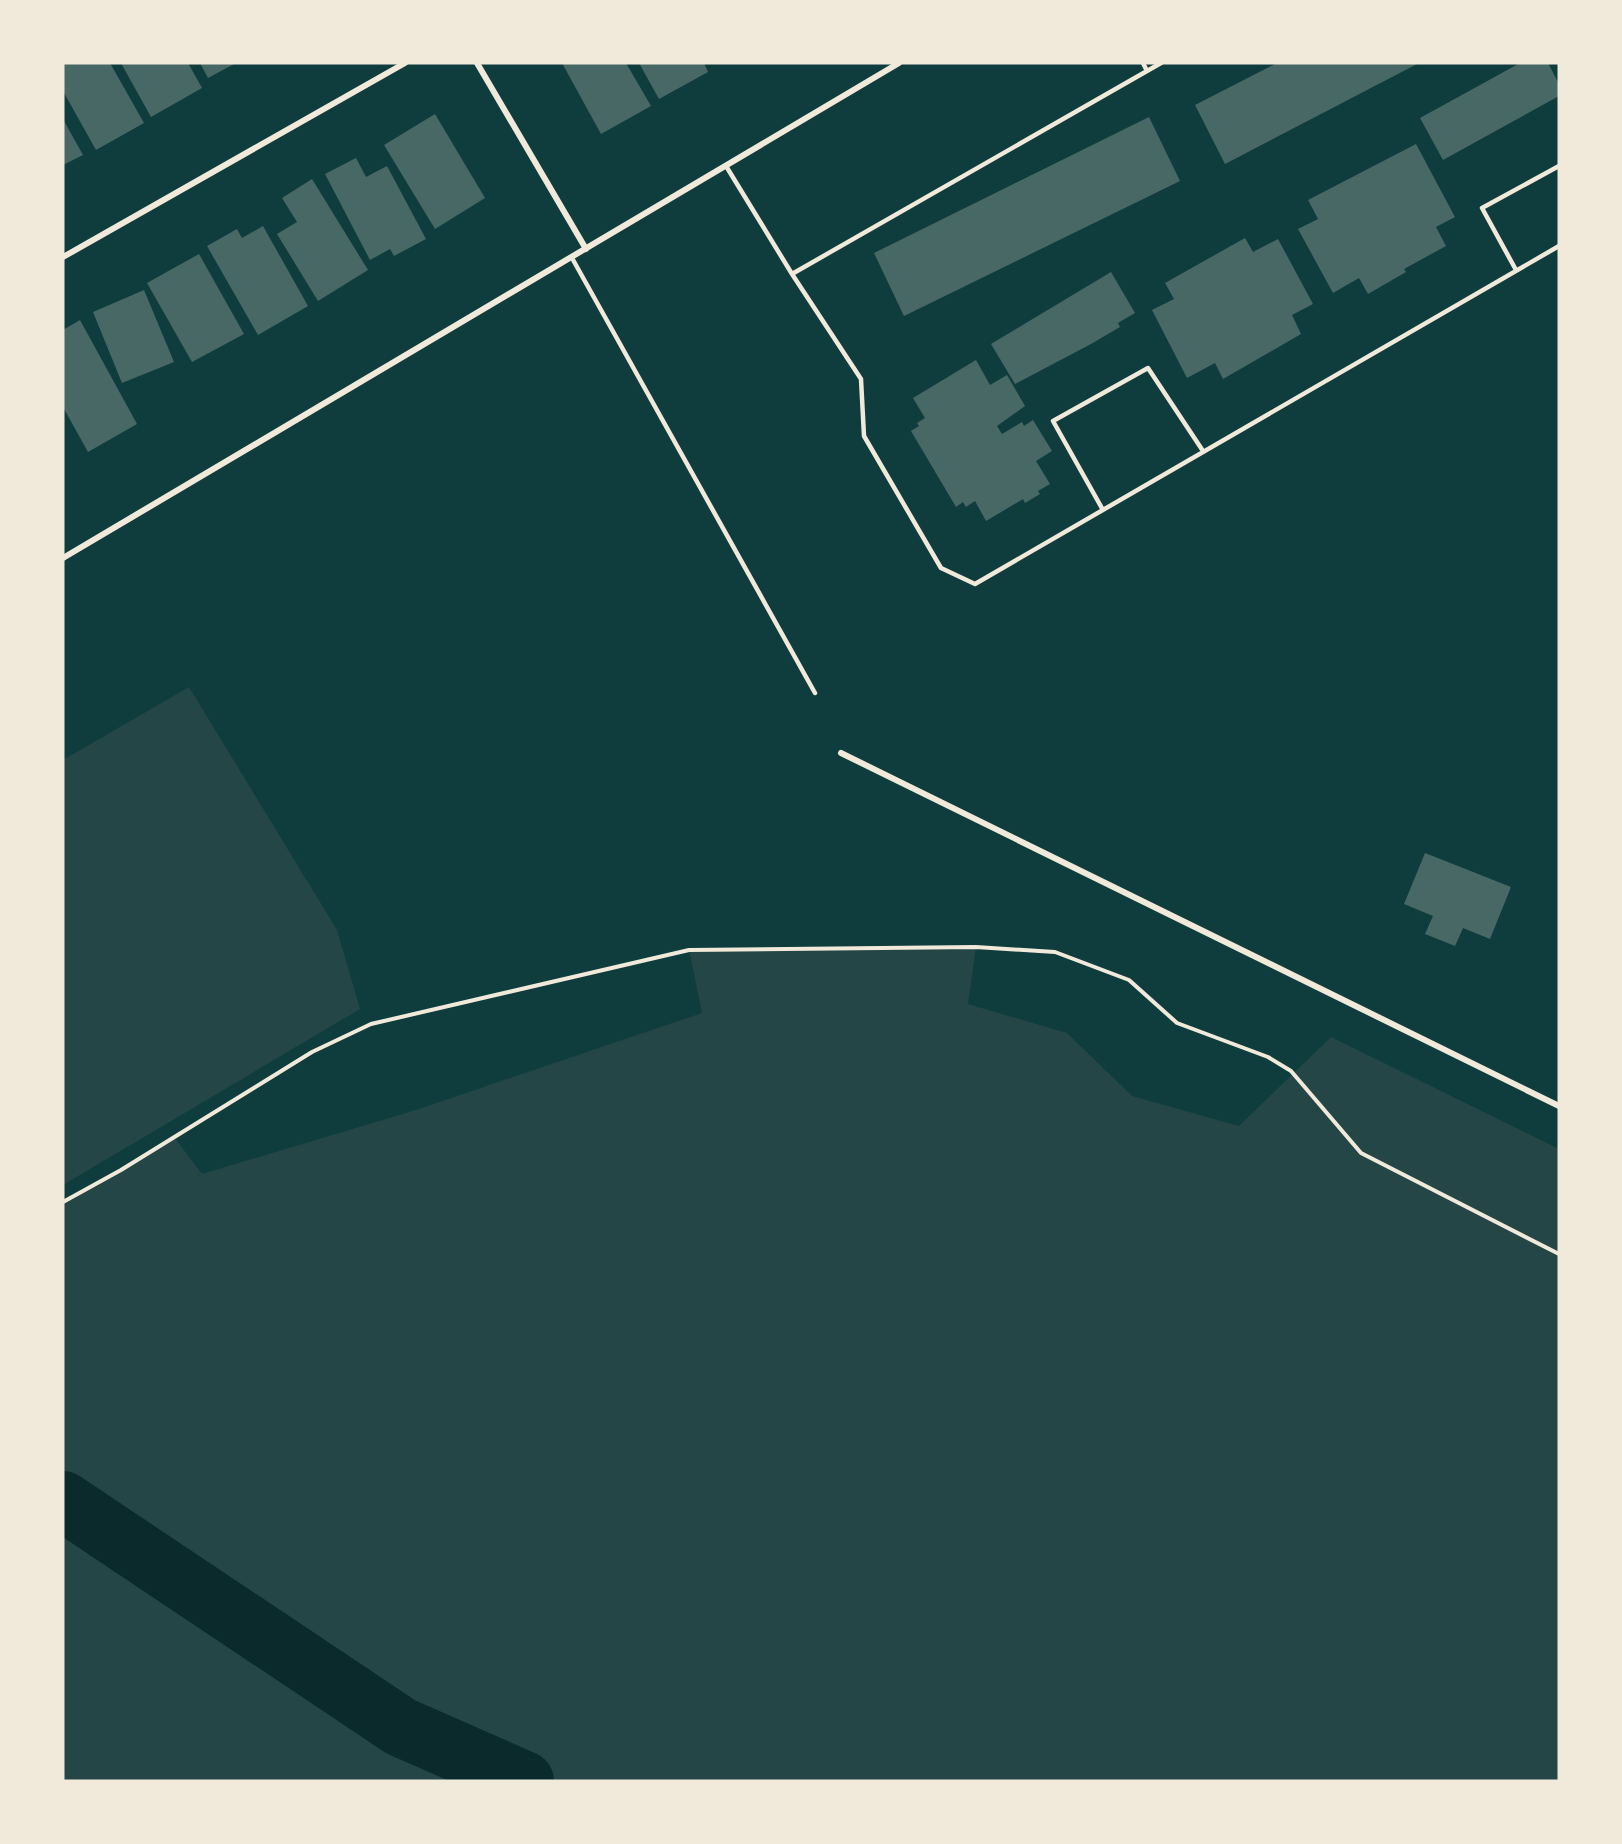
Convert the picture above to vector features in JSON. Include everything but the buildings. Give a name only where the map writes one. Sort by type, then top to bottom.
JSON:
[{"type":"street","points":[[63,257],[405,63]]},
{"type":"street","points":[[477,63],[586,249]]},
{"type":"street","points":[[63,558],[899,63]]},
{"type":"street","points":[[841,753],[1559,1106]]},
{"type":"lane","points":[[1143,63],[1147,71]]},
{"type":"lane","points":[[792,274],[1161,63]]},
{"type":"lane","points":[[726,166],[792,274],[861,379],[864,436],[941,568],[975,584],[1559,246]]},
{"type":"lane","points":[[1516,270],[1482,208],[1559,166]]},
{"type":"lane","points":[[572,258],[815,693]]},
{"type":"lane","points":[[1103,510],[1053,421],[1148,368],[1203,452]]},
{"type":"path","points":[[63,1202],[121,1170],[312,1052],[371,1024],[689,950],[976,947],[1055,952],[1129,980],[1177,1023],[1268,1057],[1291,1071],[1361,1153],[1559,1254]]},
{"type":"shaded area","points":[[189,687],[337,930],[360,1009],[63,1185],[63,760]]},
{"type":"shaded area","points":[[976,947],[968,1004],[1067,1033],[1132,1096],[1239,1126],[1331,1037],[1559,1149],[1559,1781],[63,1781],[63,1202],[174,1137],[202,1174],[416,1110],[702,1013],[689,950]]},
{"type":"waterway","points":[[63,1501],[401,1727],[524,1781]]}]
